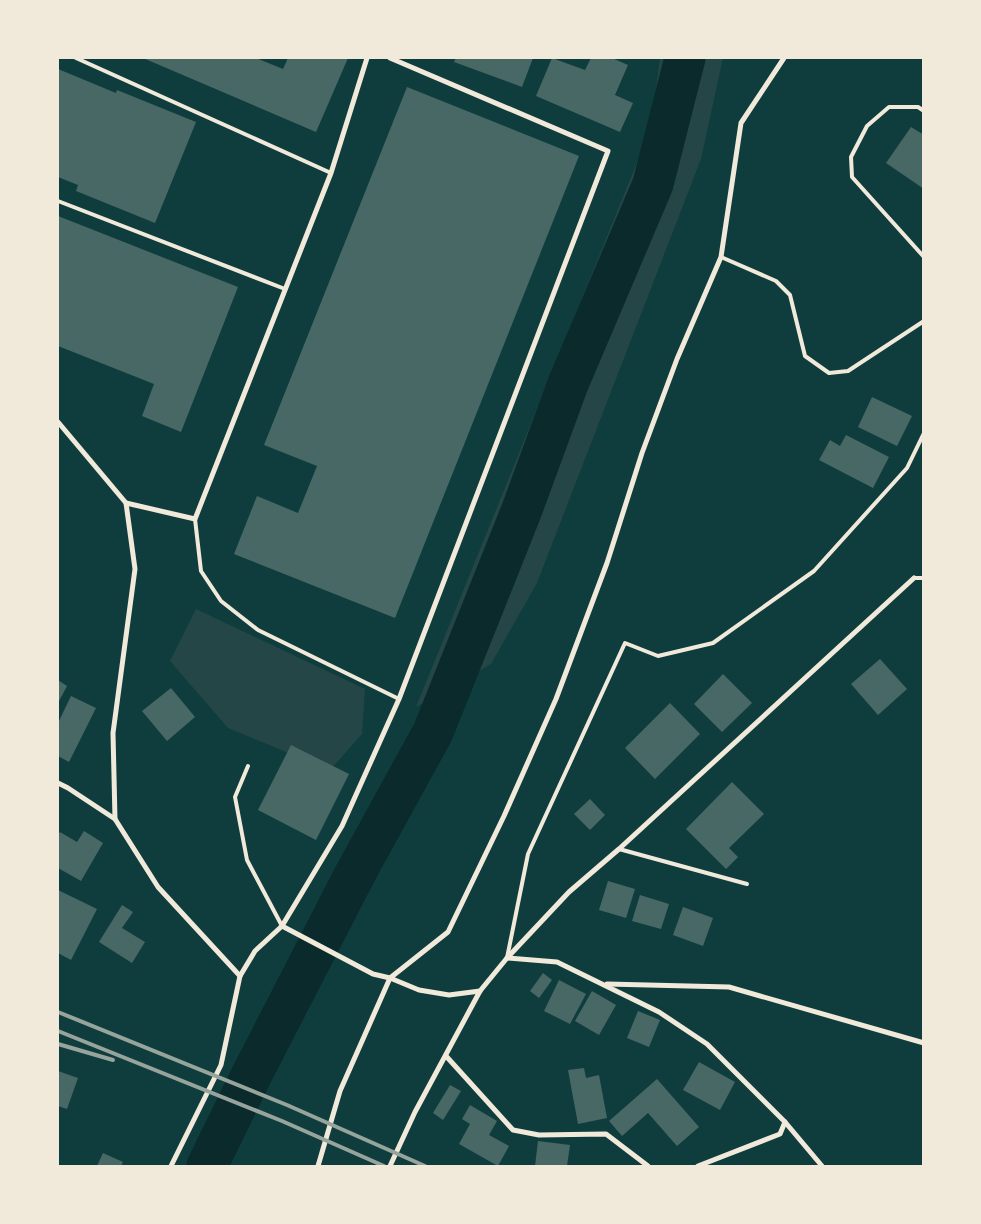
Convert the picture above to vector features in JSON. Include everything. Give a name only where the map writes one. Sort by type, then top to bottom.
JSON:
[{"type":"street","points":[[126,503],[195,519],[331,173],[367,58]]},
{"type":"street","points":[[172,1166],[221,1065],[240,976],[255,951],[282,926],[342,826],[399,699],[608,151],[390,58]]},
{"type":"street","points":[[318,1166],[340,1091],[390,978],[448,932],[504,816],[556,699],[607,563],[642,453],[678,359],[721,258],[741,123],[784,58]]},
{"type":"street","points":[[58,422],[126,503],[135,569],[113,733],[115,819]]},
{"type":"street","points":[[390,1166],[415,1112],[480,991],[506,958],[569,892],[619,849],[914,578]]},
{"type":"street","points":[[58,783],[115,819],[158,887],[240,976]]},
{"type":"street","points":[[282,926],[372,974],[390,978],[419,990],[449,995],[480,991]]},
{"type":"street","points":[[506,958],[557,962],[660,1012],[706,1044],[785,1122],[822,1166]]},
{"type":"street","points":[[604,984],[729,986],[924,1043]]},
{"type":"street","points":[[446,1056],[513,1130],[539,1135],[606,1134],[648,1166]]},
{"type":"street","points":[[698,1166],[780,1134],[785,1122]]},
{"type":"lane","points":[[76,58],[331,173]]},
{"type":"lane","points":[[924,111],[918,107],[889,107],[867,126],[851,157],[852,177],[924,257]]},
{"type":"lane","points":[[58,201],[285,289]]},
{"type":"lane","points":[[721,258],[776,281],[790,295],[805,356],[829,373],[848,371],[924,320]]},
{"type":"lane","points":[[506,958],[528,854],[625,643],[658,656],[713,643],[814,571],[907,468],[924,433]]},
{"type":"lane","points":[[195,519],[201,571],[221,601],[258,630],[399,699]]},
{"type":"lane","points":[[914,578],[924,578]]},
{"type":"lane","points":[[248,766],[235,797],[247,860],[282,926]]},
{"type":"lane","points":[[619,849],[747,884]]},
{"type":"shaded area","points":[[660,58],[723,58],[701,159],[537,583],[491,664],[416,707],[651,128]]},
{"type":"shaded area","points":[[196,609],[365,689],[362,734],[330,770],[228,728],[170,661]]},
{"type":"building","points":[[143,58],[256,58],[283,69],[288,58],[348,58],[316,132]]},
{"type":"building","points":[[456,58],[533,58],[522,87],[454,62]]},
{"type":"building","points":[[552,58],[585,70],[591,58],[612,58],[628,65],[615,95],[633,103],[620,132],[536,96]]},
{"type":"building","points":[[58,69],[116,93],[117,90],[196,122],[155,223],[76,191],[78,185],[58,177]]},
{"type":"building","points":[[407,87],[579,156],[395,618],[234,554],[257,496],[298,513],[317,466],[264,445]]},
{"type":"building","points":[[911,127],[924,135],[924,189],[886,163]]},
{"type":"building","points":[[58,216],[238,287],[181,432],[142,416],[154,384],[58,346]]},
{"type":"building","points":[[872,397],[912,416],[897,446],[858,427]]},
{"type":"building","points":[[846,435],[889,457],[873,488],[819,460],[830,440],[840,446]]},
{"type":"building","points":[[880,659],[907,689],[878,715],[851,684]]},
{"type":"building","points":[[723,674],[752,703],[722,732],[694,704]]},
{"type":"building","points":[[58,680],[67,686],[58,703]]},
{"type":"building","points":[[171,688],[195,717],[167,741],[142,711]]},
{"type":"building","points":[[71,696],[96,708],[69,762],[58,756],[58,723]]},
{"type":"building","points":[[670,703],[700,734],[655,779],[625,748]]},
{"type":"building","points":[[291,745],[349,774],[316,840],[258,810]]},
{"type":"building","points":[[732,782],[764,814],[729,848],[738,857],[726,869],[686,829]]},
{"type":"building","points":[[590,799],[605,815],[590,830],[574,814]]},
{"type":"building","points":[[84,831],[103,843],[81,881],[58,868],[58,835],[60,832],[77,842]]},
{"type":"building","points":[[608,881],[635,889],[626,918],[599,910]]},
{"type":"building","points":[[58,890],[97,909],[71,960],[58,953]]},
{"type":"building","points":[[640,895],[669,904],[661,929],[632,921]]},
{"type":"building","points":[[122,905],[133,912],[122,928],[145,942],[132,963],[99,942]]},
{"type":"building","points":[[683,907],[713,918],[703,946],[673,935]]},
{"type":"building","points":[[543,973],[552,980],[539,998],[530,991]]},
{"type":"building","points":[[559,980],[586,994],[570,1024],[544,1011]]},
{"type":"building","points":[[592,991],[616,1005],[599,1035],[575,1021]]},
{"type":"building","points":[[638,1011],[660,1020],[649,1047],[627,1038]]},
{"type":"building","points":[[699,1062],[735,1082],[720,1110],[683,1090]]},
{"type":"building","points":[[584,1068],[586,1078],[599,1075],[607,1118],[578,1124],[568,1070]]},
{"type":"building","points":[[58,1071],[78,1078],[67,1109],[58,1106]]},
{"type":"building","points":[[657,1079],[699,1127],[677,1146],[648,1113],[622,1136],[609,1121]]},
{"type":"building","points":[[450,1085],[461,1091],[443,1120],[433,1113]]},
{"type":"building","points":[[470,1105],[497,1121],[489,1135],[509,1146],[498,1166],[459,1144],[470,1124],[462,1119]]},
{"type":"building","points":[[538,1141],[570,1145],[567,1166],[535,1166]]},
{"type":"building","points":[[103,1153],[123,1162],[121,1166],[97,1166]]},
{"type":"waterway","points":[[207,1166],[355,874],[433,732],[521,512],[568,384],[653,184],[685,58]]},
{"type":"railway","points":[[58,1012],[287,1105],[425,1166]]},
{"type":"railway","points":[[58,1031],[282,1121],[384,1166]]},
{"type":"railway","points":[[58,1044],[113,1060]]}]
